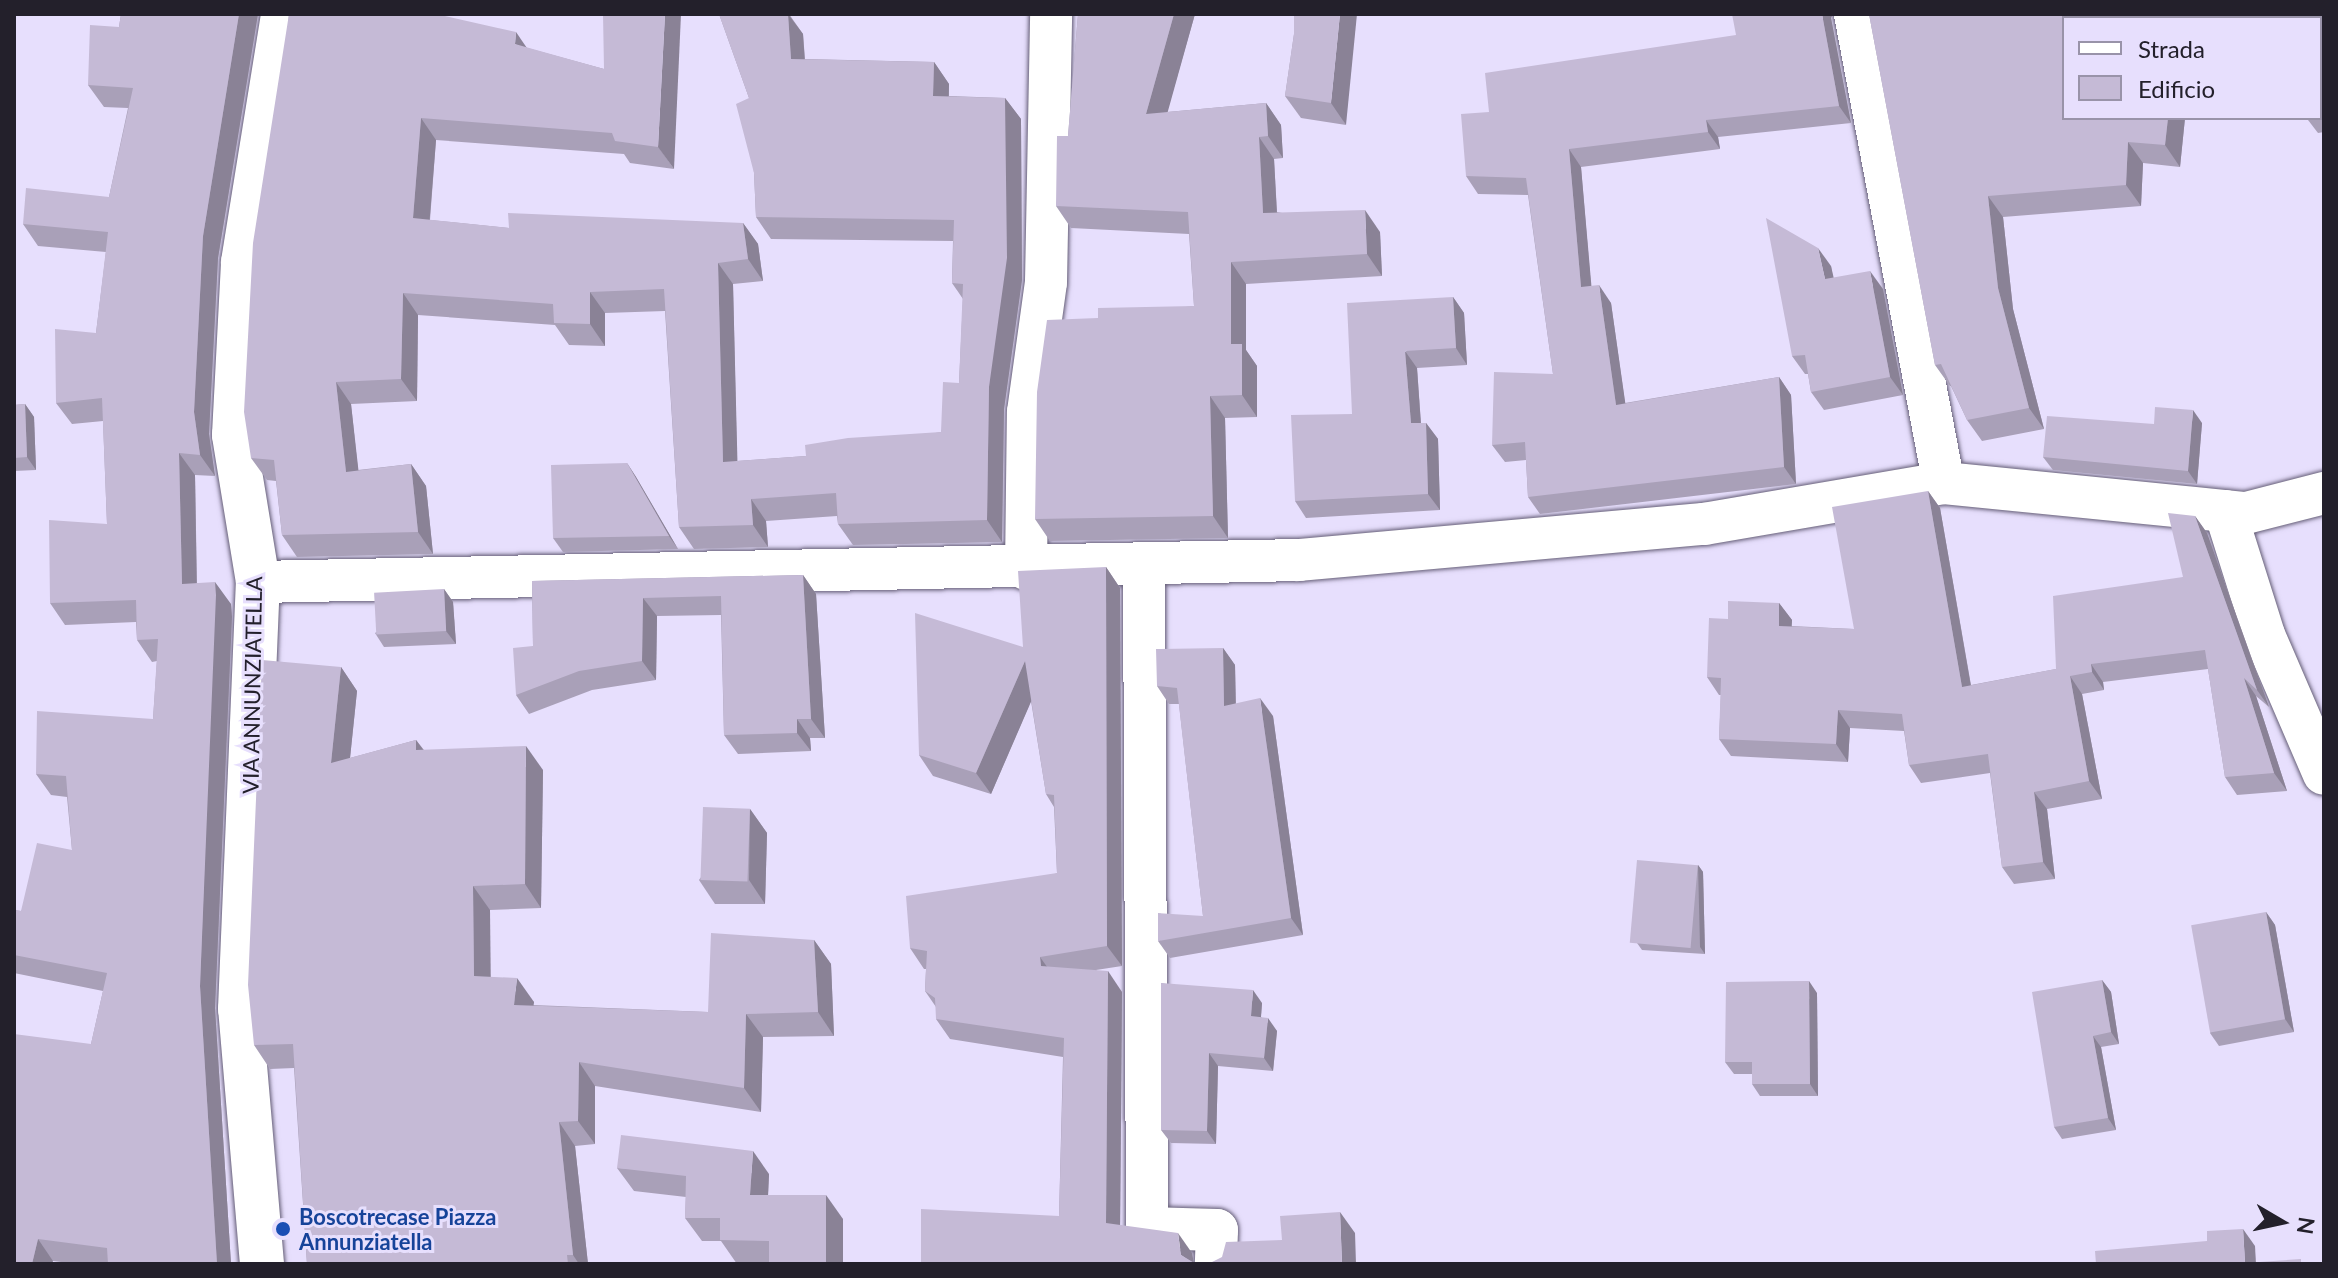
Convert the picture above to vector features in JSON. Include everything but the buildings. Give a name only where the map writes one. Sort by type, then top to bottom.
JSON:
[{"type":"street","name":"VIA ANNUNZIATELLA","points":[[262,1264],[240,1009],[258,582],[234,435],[243,262],[283,14]]},
{"type":"street","points":[[1026,569],[1028,412],[1046,282],[1051,14]]},
{"type":"street","points":[[1855,14],[1944,483]]},
{"type":"street","points":[[258,582],[1144,568],[1704,524],[1944,483],[2246,513],[2324,493]]},
{"type":"street","points":[[2225,511],[2264,635],[2324,774]]},
{"type":"street","points":[[1144,568],[1147,1228],[1217,1230],[1216,1264]]},
{"type":"place","name":"Boscotrecase Piazza Annunziatella","points":[[283,1229]]}]
